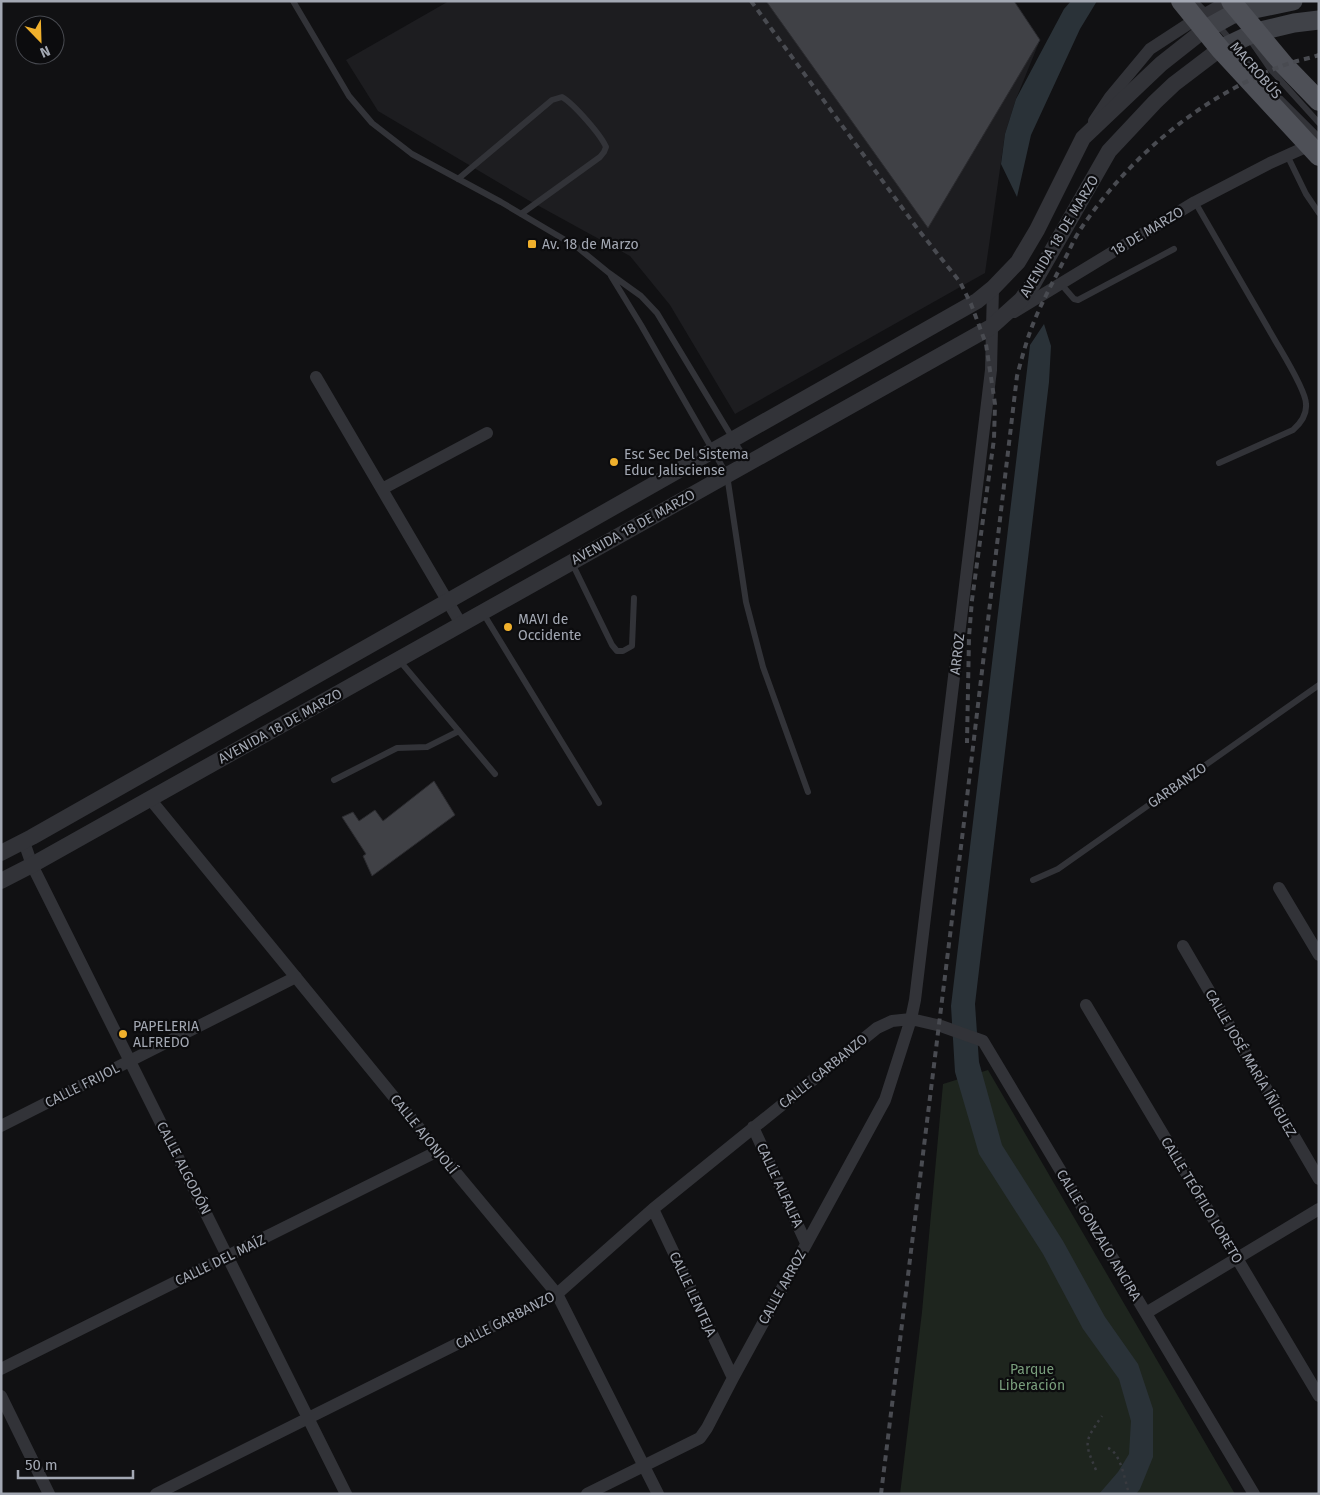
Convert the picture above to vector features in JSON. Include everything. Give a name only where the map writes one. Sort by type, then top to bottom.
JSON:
[{"type":"main road","points":[[1182,1],[1225,20],[1284,65],[1319,101]]},
{"type":"main road","points":[[1225,20],[1293,1]]},
{"type":"main road","points":[[1225,20],[1294,23],[1319,20]]},
{"type":"main road","points":[[1225,20],[1316,145]]},
{"type":"street","name":"AVENIDA 18 DE MARZO","points":[[1,853],[24,842],[966,308],[992,288],[1018,262],[1037,230],[1083,138],[1161,64],[1225,20]]},
{"type":"street","name":"AVENIDA 18 DE MARZO","points":[[1,881],[991,327],[1021,300],[1033,284],[1109,150],[1174,84],[1225,20]]},
{"type":"street","name":"18 DE MARZO","points":[[991,327],[1195,202],[1287,154],[1316,145]]},
{"type":"street","name":"ARROZ","points":[[911,1019],[915,1000],[991,370],[992,288]]},
{"type":"street","points":[[316,377],[461,624]]},
{"type":"street","points":[[382,489],[487,433]]},
{"type":"street","name":"CALLE AJONJOLÍ","points":[[150,799],[438,1152],[557,1294],[658,1494]]},
{"type":"street","name":"CALLE ALGODÓN","points":[[24,842],[32,865],[346,1494]]},
{"type":"street","points":[[1279,888],[1319,955]]},
{"type":"street","name":"CALLE JOSÉ MARÍA ÍÑIGUEZ","points":[[1183,946],[1319,1180]]},
{"type":"street","name":"CALLE FRIJOL","points":[[1,1126],[296,977]]},
{"type":"street","name":"CALLE TEÓFILO LORETO","points":[[1086,1005],[1319,1396]]},
{"type":"street","name":"CALLE GONZALO ANCIRA","points":[[911,1019],[941,1026],[983,1041],[1254,1494]]},
{"type":"street","name":"CALLE GARBANZO","points":[[156,1494],[557,1294],[653,1209],[877,1028],[892,1021],[911,1019]]},
{"type":"street","name":"CALLE ARROZ","points":[[587,1494],[700,1438],[707,1428],[885,1100],[911,1019]]},
{"type":"street","name":"CALLE ALFALFA","points":[[753,1127],[806,1243]]},
{"type":"street","name":"CALLE DEL MAÍZ","points":[[1,1369],[438,1152]]},
{"type":"street","name":"CALLE LENTEJA","points":[[653,1209],[733,1378]]},
{"type":"street","points":[[1146,1313],[1319,1209]]},
{"type":"street","points":[[1,1396],[49,1494]]},
{"type":"lane","points":[[293,1],[349,96],[372,123],[412,154],[577,247],[641,296],[657,313],[748,463]]},
{"type":"lane","name":"MACROBÚS","points":[[1225,20],[1319,123]]},
{"type":"lane","points":[[458,179],[552,100],[562,97],[570,102],[602,139],[606,147],[600,158],[521,214]]},
{"type":"lane","points":[[1287,154],[1306,194],[1319,213]]},
{"type":"lane","points":[[1195,202],[1286,359],[1306,403],[1306,411],[1302,421],[1293,430],[1219,463]]},
{"type":"lane","points":[[1061,284],[1074,299],[1078,300],[1174,249]]},
{"type":"lane","points":[[609,273],[727,475],[746,602],[763,667],[808,792]]},
{"type":"lane","points":[[571,562],[612,645],[617,651],[623,651],[632,646],[634,598]]},
{"type":"lane","points":[[482,612],[599,803]]},
{"type":"lane","points":[[399,659],[495,774]]},
{"type":"lane","name":"GARBANZO","points":[[1033,880],[1058,869],[1319,685]]},
{"type":"lane","points":[[334,780],[397,748],[427,747],[459,731]]},
{"type":"path","points":[[1096,1470],[1087,1448],[1091,1432],[1102,1416]]},
{"type":"path","points":[[1108,1448],[1113,1450],[1117,1456],[1130,1494]]},
{"type":"shaded area","points":[[449,1],[1014,1],[1040,40],[1016,99],[1005,134],[985,273],[735,414],[670,305],[630,256],[528,200],[378,111],[346,60]]},
{"type":"shaded area","points":[[1071,1],[1097,1],[1080,29],[1031,135],[1017,197],[1001,164],[1005,134],[1016,99],[1064,9]]},
{"type":"shaded area","points":[[1044,324],[1051,346],[1049,382],[975,1004],[979,1062],[1002,1145],[1063,1241],[1105,1317],[1138,1364],[1153,1409],[1153,1457],[1140,1489],[1136,1494],[1099,1494],[1118,1472],[1129,1454],[1131,1421],[1119,1379],[1083,1329],[1043,1254],[979,1154],[955,1072],[951,1006],[1030,345]]},
{"type":"green space","name":"Parque Liberación","points":[[988,1070],[1235,1494],[900,1494],[922,1312],[943,1084]]},
{"type":"building","points":[[766,1],[1014,1],[1040,40],[928,228]]},
{"type":"building","points":[[434,781],[455,815],[372,876],[363,856],[366,854],[342,817],[353,812],[359,821],[375,810],[383,821]]},
{"type":"railway","points":[[751,1],[917,228],[960,282],[971,304],[986,344],[995,404],[994,439],[972,600],[969,637],[967,743]]},
{"type":"railway","points":[[881,1494],[1017,376],[1025,348],[1033,323],[1079,231],[1101,201],[1145,153],[1170,131],[1223,94],[1282,66],[1319,55]]},
{"type":"place","name":"Av. 18 de Marzo","points":[[532,244]]},
{"type":"place","name":"Esc Sec Del Sistema Educ Jalisciense","points":[[614,462]]},
{"type":"place","name":"MAVI de Occidente","points":[[508,627]]},
{"type":"place","name":"PAPELERIA ALFREDO","points":[[123,1034]]}]
